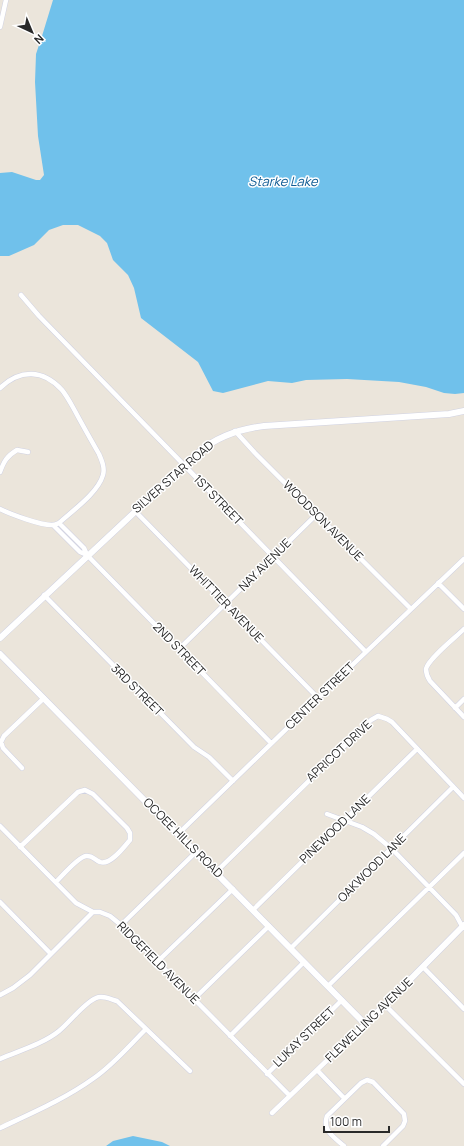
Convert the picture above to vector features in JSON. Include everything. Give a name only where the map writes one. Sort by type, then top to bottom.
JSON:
[{"type":"street","points":[[1,24],[6,0]]},
{"type":"street","name":"1ST STREET","points":[[21,295],[39,316],[366,652]]},
{"type":"street","points":[[0,388],[6,382],[17,376],[29,373],[42,376],[54,382],[63,391],[101,459],[104,474],[98,486],[59,523],[53,525],[46,524],[9,514],[0,509]]},
{"type":"street","name":"SILVER STAR ROAD","points":[[0,638],[87,555],[208,444],[225,435],[236,431],[264,426],[442,415],[464,411]]},
{"type":"street","name":"WOODSON AVENUE","points":[[236,431],[255,453],[411,609]]},
{"type":"street","points":[[0,472],[4,461],[9,454],[17,450],[28,452]]},
{"type":"street","name":"WHITTIER AVENUE","points":[[135,511],[318,698]]},
{"type":"street","name":"NAY AVENUE","points":[[180,649],[317,514]]},
{"type":"street","points":[[59,523],[84,548],[87,555]]},
{"type":"street","points":[[53,525],[80,552],[87,555]]},
{"type":"street","name":"2ND STREET","points":[[87,555],[271,743]]},
{"type":"street","name":"CENTER STREET","points":[[178,834],[464,559]]},
{"type":"street","points":[[438,583],[464,609]]},
{"type":"street","name":"3RD STREET","points":[[44,596],[194,747],[210,757],[233,781]]},
{"type":"street","points":[[464,629],[430,661],[426,669],[430,682],[464,717]]},
{"type":"street","name":"OCOEE HILLS ROAD","points":[[0,654],[365,1024]]},
{"type":"street","points":[[22,768],[3,748],[1,742],[4,736],[44,698]]},
{"type":"street","points":[[455,708],[464,699]]},
{"type":"street","name":"APRICOT DRIVE","points":[[216,872],[371,720],[378,716],[392,722],[464,798]]},
{"type":"street","name":"PINEWOOD LANE","points":[[253,910],[418,749]]},
{"type":"street","name":"OAKWOOD LANE","points":[[291,948],[453,787]]},
{"type":"street","points":[[20,847],[78,792],[85,790],[93,794],[126,828],[130,833],[130,840],[126,846],[110,861],[104,864],[98,862],[92,857],[85,856],[56,882]]},
{"type":"street","points":[[327,814],[362,826],[374,834],[392,849],[456,915],[464,927]]},
{"type":"street","name":"RIDGEFIELD AVENUE","points":[[0,826],[76,903],[93,912],[104,913],[121,925],[290,1096]]},
{"type":"street","points":[[121,925],[196,852]]},
{"type":"street","points":[[328,986],[464,853]]},
{"type":"street","points":[[157,962],[233,889]]},
{"type":"street","points":[[0,902],[51,954]]},
{"type":"street","points":[[0,996],[30,975],[93,912]]},
{"type":"street","points":[[194,999],[269,926]]},
{"type":"street","name":"FLEWELLING AVENUE","points":[[272,1113],[464,927]]},
{"type":"street","points":[[230,1036],[304,962]]},
{"type":"street","points":[[423,967],[464,1009]]},
{"type":"street","points":[[0,1059],[48,1038],[71,1021],[90,1001],[98,997],[106,997],[116,1001],[190,1071]]},
{"type":"street","name":"LUKAY STREET","points":[[267,1074],[342,1000]]},
{"type":"street","points":[[385,1005],[464,1084]]},
{"type":"street","points":[[0,1128],[75,1091],[95,1078],[113,1063],[145,1030]]},
{"type":"street","points":[[317,1070],[344,1098]]},
{"type":"street","points":[[344,1146],[327,1130],[325,1123],[327,1116],[344,1098],[361,1083],[367,1080],[373,1082],[404,1114],[405,1121],[403,1126],[383,1146]]},
{"type":"water","name":"Starke Lake","points":[[53,0],[464,0],[464,393],[444,393],[426,387],[399,382],[347,379],[306,380],[292,383],[268,381],[223,393],[213,391],[198,362],[141,318],[134,288],[128,275],[113,260],[107,243],[100,236],[78,225],[63,225],[49,230],[34,245],[9,256],[0,256],[0,173],[12,172],[36,180],[40,180],[44,175],[38,136],[35,82],[36,54]]},
{"type":"water","points":[[133,1136],[162,1142],[170,1146],[106,1146],[113,1141]]}]
